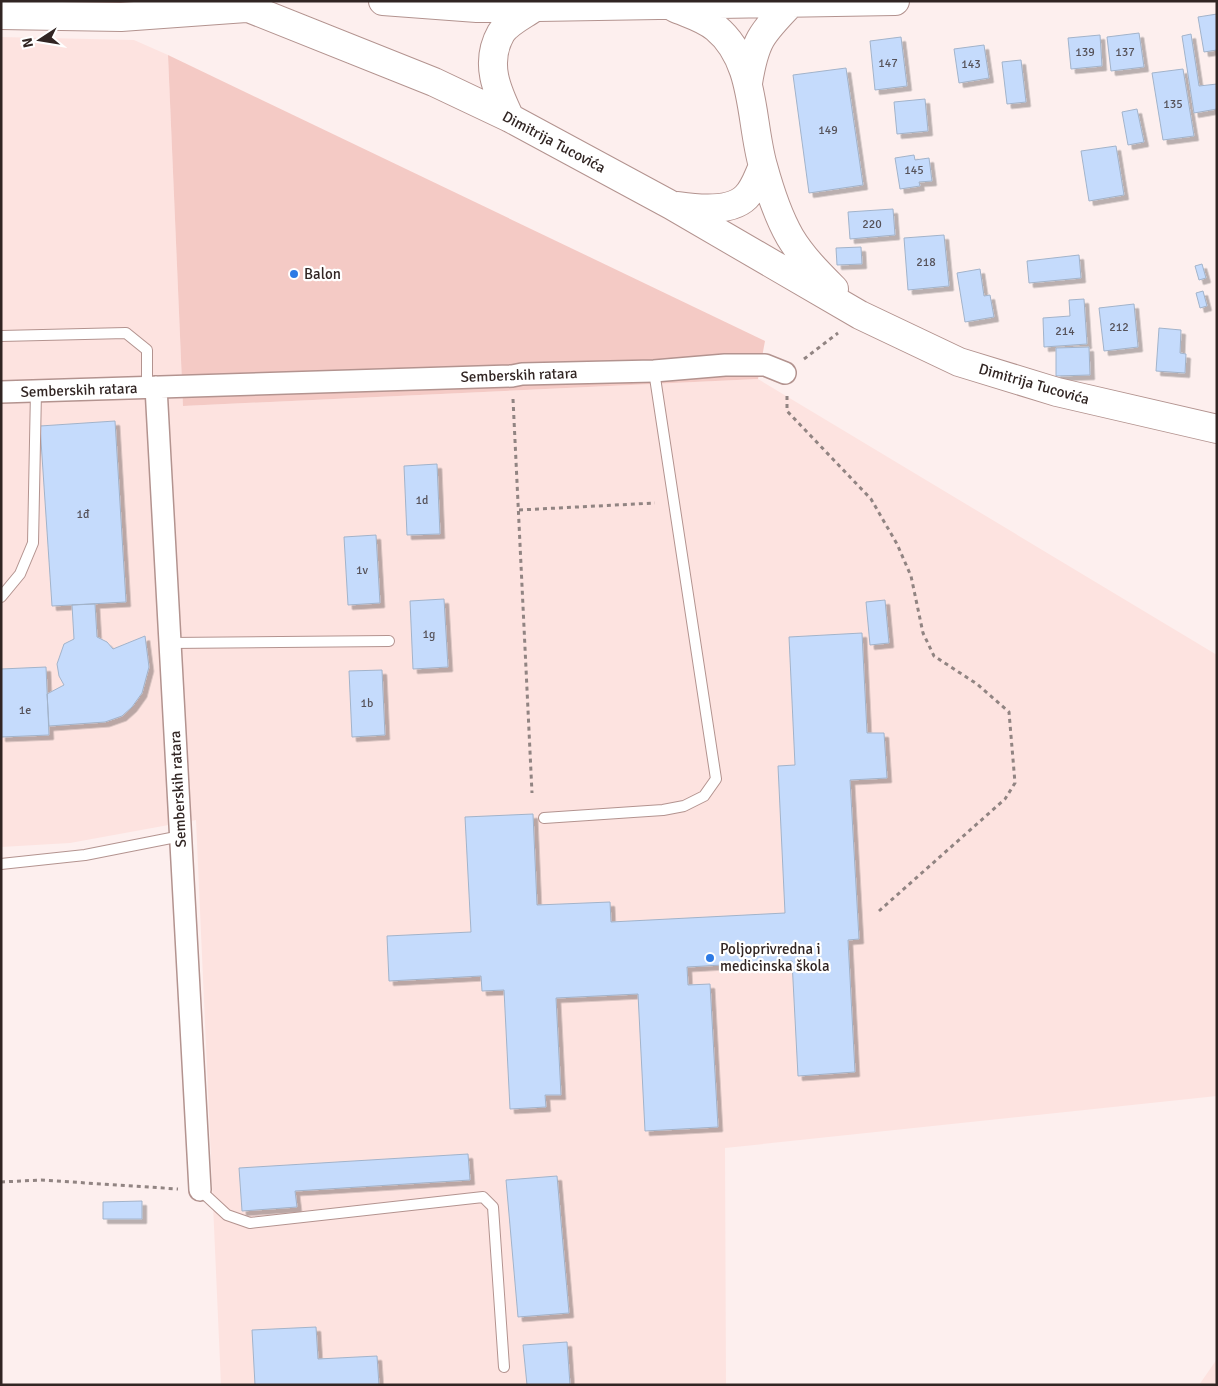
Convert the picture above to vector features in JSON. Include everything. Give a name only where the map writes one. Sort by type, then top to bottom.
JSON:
[{"type":"main road","points":[[383,1],[477,8],[895,1]]},
{"type":"main road","name":"Dimitrija Tucovića","points":[[748,83],[753,55],[760,38],[767,27],[791,3]]},
{"type":"main road","points":[[1,15],[130,9],[164,15],[238,4]]},
{"type":"main road","name":"Dimitrija Tucovića","points":[[238,4],[434,82],[510,118],[671,205],[860,315],[959,362],[1057,392],[1217,429]]},
{"type":"main road","name":"Dimitrija Tucovića","points":[[666,5],[705,20],[717,29],[735,52],[748,83],[763,166],[790,236],[812,267],[860,315]]},
{"type":"main road","points":[[510,118],[497,92],[493,74],[494,53],[502,33],[510,24],[535,7]]},
{"type":"main road","points":[[671,205],[698,209],[716,208],[732,204],[745,198],[755,184],[763,166]]},
{"type":"street","name":"Semberskih ratara","points":[[1,392],[654,371],[725,365],[765,365],[785,373]]},
{"type":"street","name":"Semberskih ratara","points":[[152,387],[170,643],[200,1190]]},
{"type":"lane","points":[[1,336],[126,333],[147,350],[152,387]]},
{"type":"lane","points":[[544,818],[663,810],[684,806],[704,796],[716,779],[654,371]]},
{"type":"lane","points":[[1,597],[20,574],[33,543],[36,391]]},
{"type":"lane","points":[[170,643],[389,641]]},
{"type":"lane","points":[[1,864],[85,855],[181,836]]},
{"type":"lane","points":[[200,1190],[227,1215],[250,1223],[483,1197],[493,1208],[504,1367]]},
{"type":"path","points":[[860,315],[785,373],[787,411],[871,499],[897,544],[911,576],[923,633],[934,656],[977,684],[1009,712],[1015,784],[1006,799],[879,911]]},
{"type":"path","points":[[512,376],[532,793]]},
{"type":"path","points":[[519,510],[674,502]]},
{"type":"path","points":[[1,1182],[41,1180],[200,1190]]},
{"type":"shaded area","name":"Poljoprivredna i medicinska škola","points":[[1,37],[134,40],[168,55],[183,406],[758,379],[1217,655],[1217,1096],[725,1148],[726,1385],[221,1385],[196,820],[70,843],[1,847]]},
{"type":"shaded area","points":[[168,55],[765,341],[758,379],[183,406]]},
{"type":"shaded area","points":[[1217,1359],[1217,1385],[1199,1385]]},
{"type":"building","points":[[1217,14],[1217,50],[1204,52],[1198,17]]},
{"type":"building","points":[[1139,33],[1144,67],[1111,71],[1107,37]]},
{"type":"building","points":[[1191,34],[1199,86],[1217,84],[1217,109],[1194,113],[1182,36]]},
{"type":"building","points":[[1100,35],[1102,66],[1071,69],[1068,38]]},
{"type":"building","points":[[901,37],[907,86],[875,90],[870,41]]},
{"type":"building","points":[[984,45],[989,78],[959,83],[954,49]]},
{"type":"building","points":[[1021,60],[1026,102],[1007,104],[1002,62]]},
{"type":"building","points":[[846,68],[863,185],[809,193],[793,75]]},
{"type":"building","points":[[1183,69],[1194,136],[1163,140],[1152,73]]},
{"type":"building","points":[[925,99],[928,131],[897,134],[894,102]]},
{"type":"building","points":[[1137,109],[1144,142],[1128,145],[1122,112]]},
{"type":"building","points":[[1116,146],[1124,195],[1089,201],[1081,151]]},
{"type":"building","points":[[914,155],[915,160],[929,158],[932,181],[919,182],[920,186],[900,189],[895,158]]},
{"type":"building","points":[[893,209],[895,235],[850,239],[848,212]]},
{"type":"building","points":[[944,235],[949,286],[908,290],[904,238]]},
{"type":"building","points":[[861,247],[862,264],[837,265],[836,248]]},
{"type":"building","points":[[1079,255],[1081,278],[1029,283],[1027,261]]},
{"type":"building","points":[[1202,264],[1206,278],[1199,280],[1195,266]]},
{"type":"building","points":[[980,269],[984,296],[990,295],[994,317],[965,322],[957,273]]},
{"type":"building","points":[[1203,291],[1207,306],[1200,308],[1196,293]]},
{"type":"building","points":[[1084,299],[1087,344],[1044,347],[1043,318],[1070,316],[1069,300]]},
{"type":"building","points":[[1134,304],[1138,347],[1104,351],[1099,308]]},
{"type":"building","points":[[1159,328],[1181,330],[1180,353],[1186,354],[1185,373],[1156,371]]},
{"type":"building","points":[[1089,347],[1090,375],[1056,376],[1056,348]]},
{"type":"building","points":[[115,421],[126,602],[52,606],[40,426]]},
{"type":"building","points":[[437,464],[440,534],[407,535],[404,466]]},
{"type":"building","points":[[376,535],[380,603],[348,605],[344,537]]},
{"type":"building","points":[[444,599],[448,667],[413,669],[410,601]]},
{"type":"building","points":[[885,600],[889,643],[870,645],[866,602]]},
{"type":"building","points":[[95,604],[97,637],[107,642],[113,649],[145,636],[149,667],[142,693],[132,707],[122,716],[105,722],[49,726],[47,694],[64,685],[59,676],[57,664],[64,644],[74,639],[72,605]]},
{"type":"building","points":[[862,633],[867,733],[884,733],[887,778],[850,780],[859,939],[848,940],[855,1072],[798,1076],[792,961],[687,967],[688,985],[710,984],[718,1127],[645,1131],[638,994],[556,998],[561,1095],[545,1095],[546,1107],[510,1109],[504,990],[482,991],[481,976],[389,981],[387,936],[471,932],[465,817],[533,814],[537,905],[610,902],[611,922],[785,913],[778,766],[795,765],[789,637]]},
{"type":"building","points":[[46,667],[49,735],[1,737],[1,669]]},
{"type":"building","points":[[382,670],[385,735],[352,737],[349,671]]},
{"type":"building","points":[[468,1154],[470,1180],[295,1191],[297,1207],[242,1211],[239,1168]]},
{"type":"building","points":[[557,1176],[569,1313],[518,1317],[506,1180]]},
{"type":"building","points":[[142,1201],[142,1219],[103,1219],[103,1202]]},
{"type":"building","points":[[316,1327],[318,1359],[377,1356],[379,1385],[255,1385],[252,1330]]},
{"type":"building","points":[[567,1342],[570,1385],[527,1385],[523,1345]]},
{"type":"place","name":"Balon","points":[[294,274]]},
{"type":"place","name":"Poljoprivredna i medicinska škola","points":[[710,958]]}]
